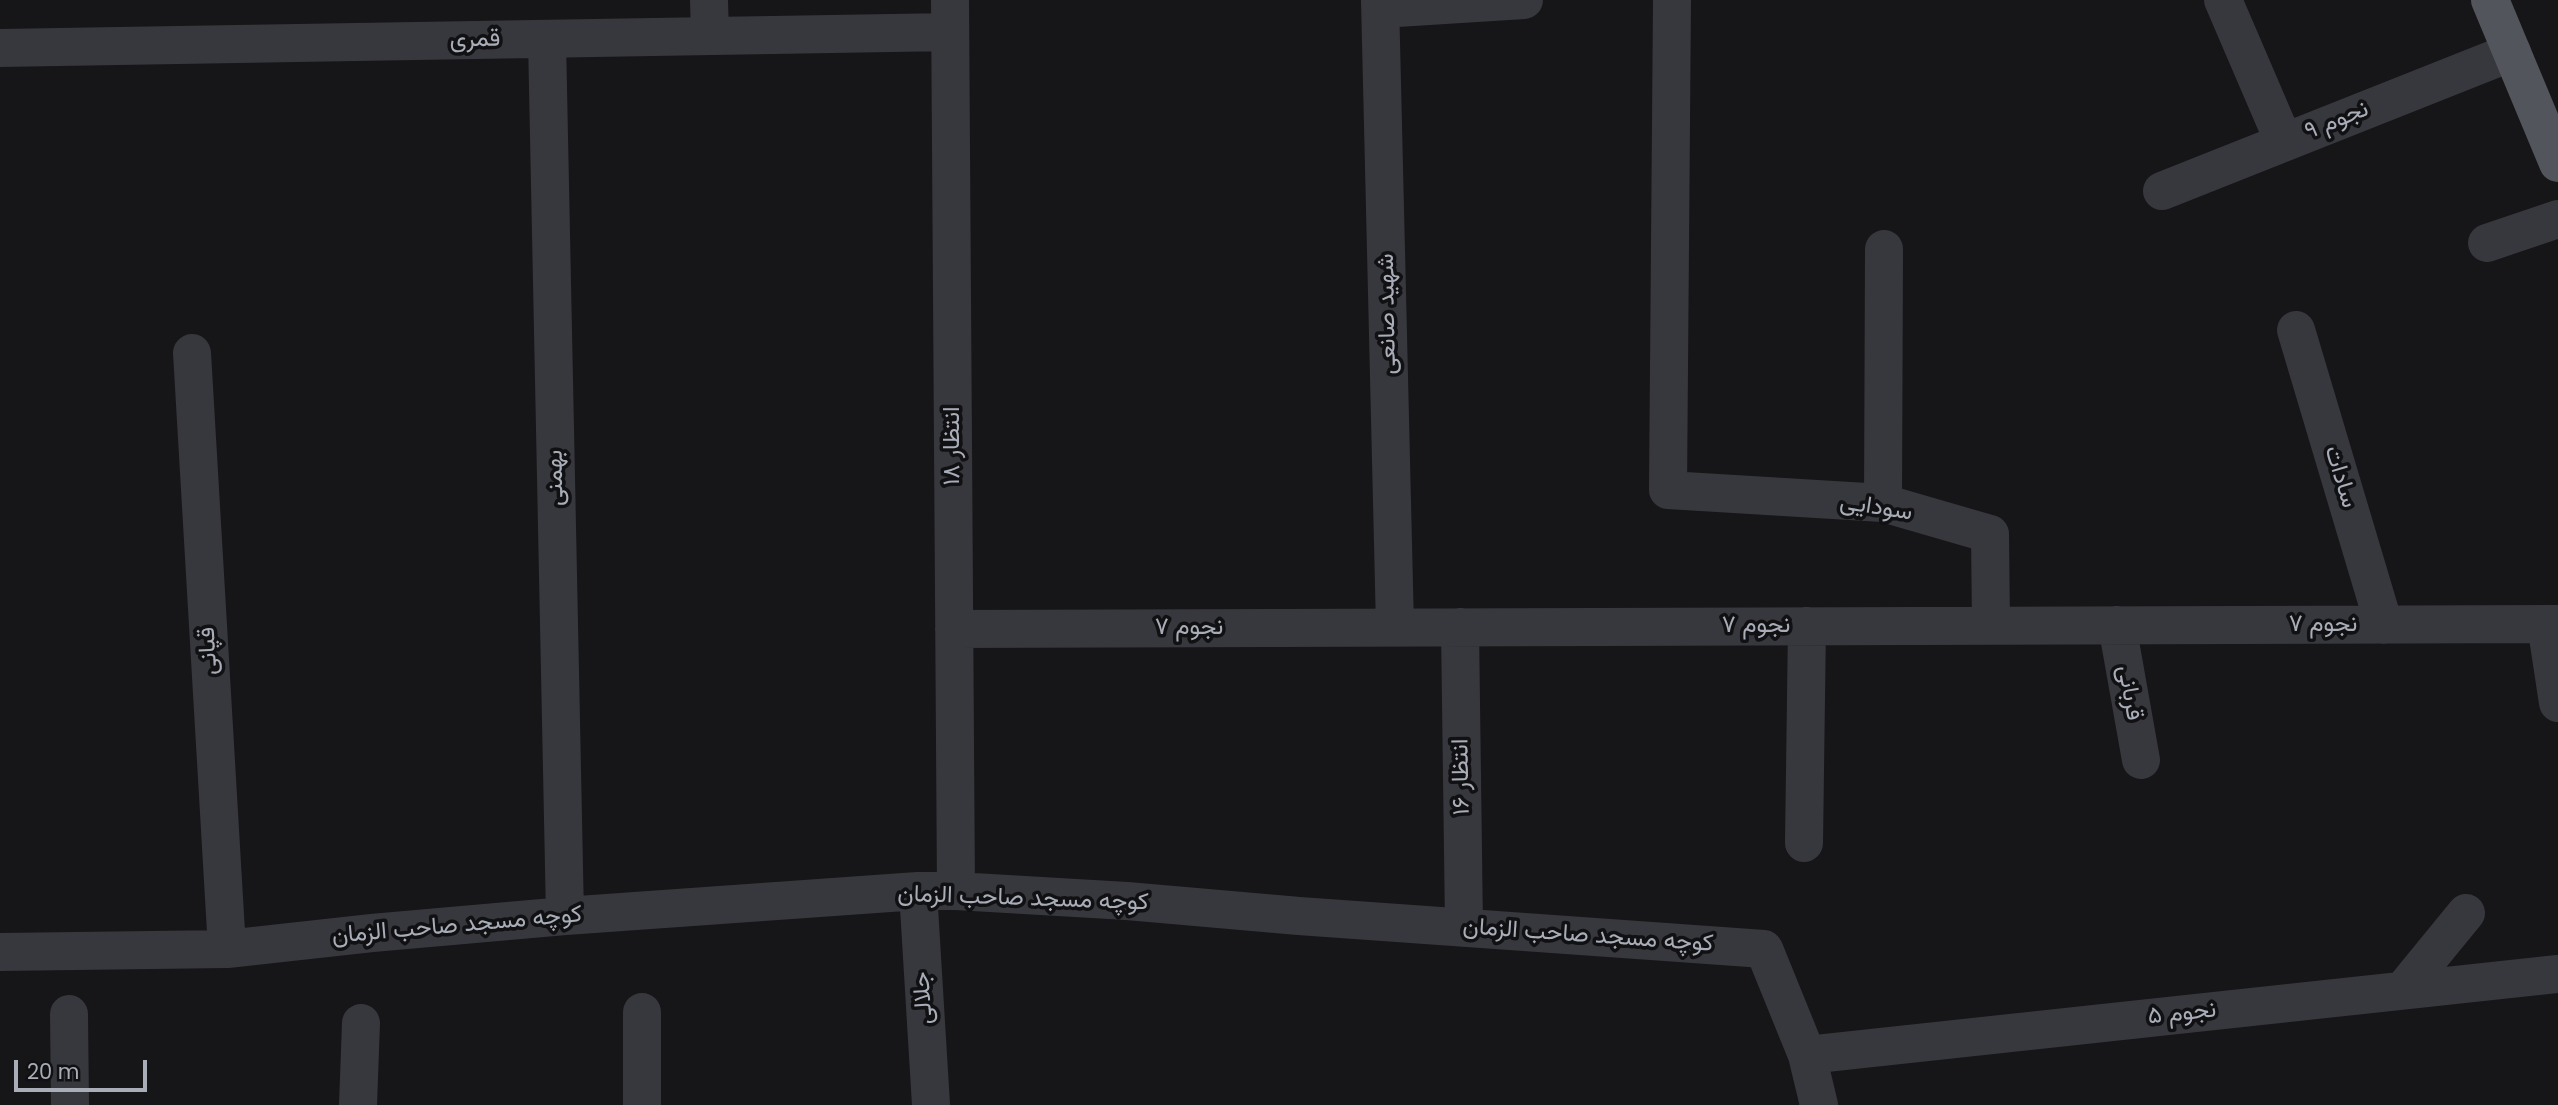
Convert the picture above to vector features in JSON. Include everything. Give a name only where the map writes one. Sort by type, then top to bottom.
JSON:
[{"type":"main road","points":[[2490,0],[2558,163]]},
{"type":"street","points":[[1380,4],[1524,0]]},
{"type":"street","name":"سودایی","points":[[1672,0],[1668,490],[1883,503],[1990,534],[1991,626]]},
{"type":"street","points":[[2223,0],[2284,142]]},
{"type":"street","name":"شهید صانعی","points":[[1380,4],[1395,627]]},
{"type":"street","name":"قمری","points":[[0,48],[547,39],[709,18],[950,16]]},
{"type":"street","name":"انتظار ۱۸","points":[[950,16],[956,891]]},
{"type":"street","name":"بهمنی","points":[[547,39],[565,916]]},
{"type":"street","name":"نجوم ۹","points":[[2162,191],[2512,52]]},
{"type":"street","points":[[2487,243],[2558,219]]},
{"type":"street","points":[[1883,503],[1884,249]]},
{"type":"street","name":"سادات","points":[[2296,330],[2384,625]]},
{"type":"street","name":"قپانی","points":[[192,353],[227,948]]},
{"type":"street","points":[[2552,624],[2558,703]]},
{"type":"street","name":"نجوم ۷","points":[[954,629],[2552,624]]},
{"type":"street","name":"قربانی","points":[[2117,625],[2141,760]]},
{"type":"street","points":[[1804,842],[1807,626]]},
{"type":"street","name":"انتظار ۱۶","points":[[1460,627],[1464,927]]},
{"type":"street","name":"کوچه مسجد صاحب الزمان","points":[[0,952],[227,948],[565,916],[918,891],[956,891],[1127,901],[1764,949],[1807,1055]]},
{"type":"street","name":"جلالی","points":[[918,891],[931,1105]]},
{"type":"street","points":[[2403,990],[2466,913]]},
{"type":"street","name":"نجوم ۵","points":[[1807,1055],[2558,974]]},
{"type":"street","points":[[642,1012],[642,1105]]},
{"type":"street","points":[[69,1013],[69,1105]]},
{"type":"street","points":[[358,1105],[361,1023]]},
{"type":"street","points":[[1807,1055],[1819,1105]]}]
